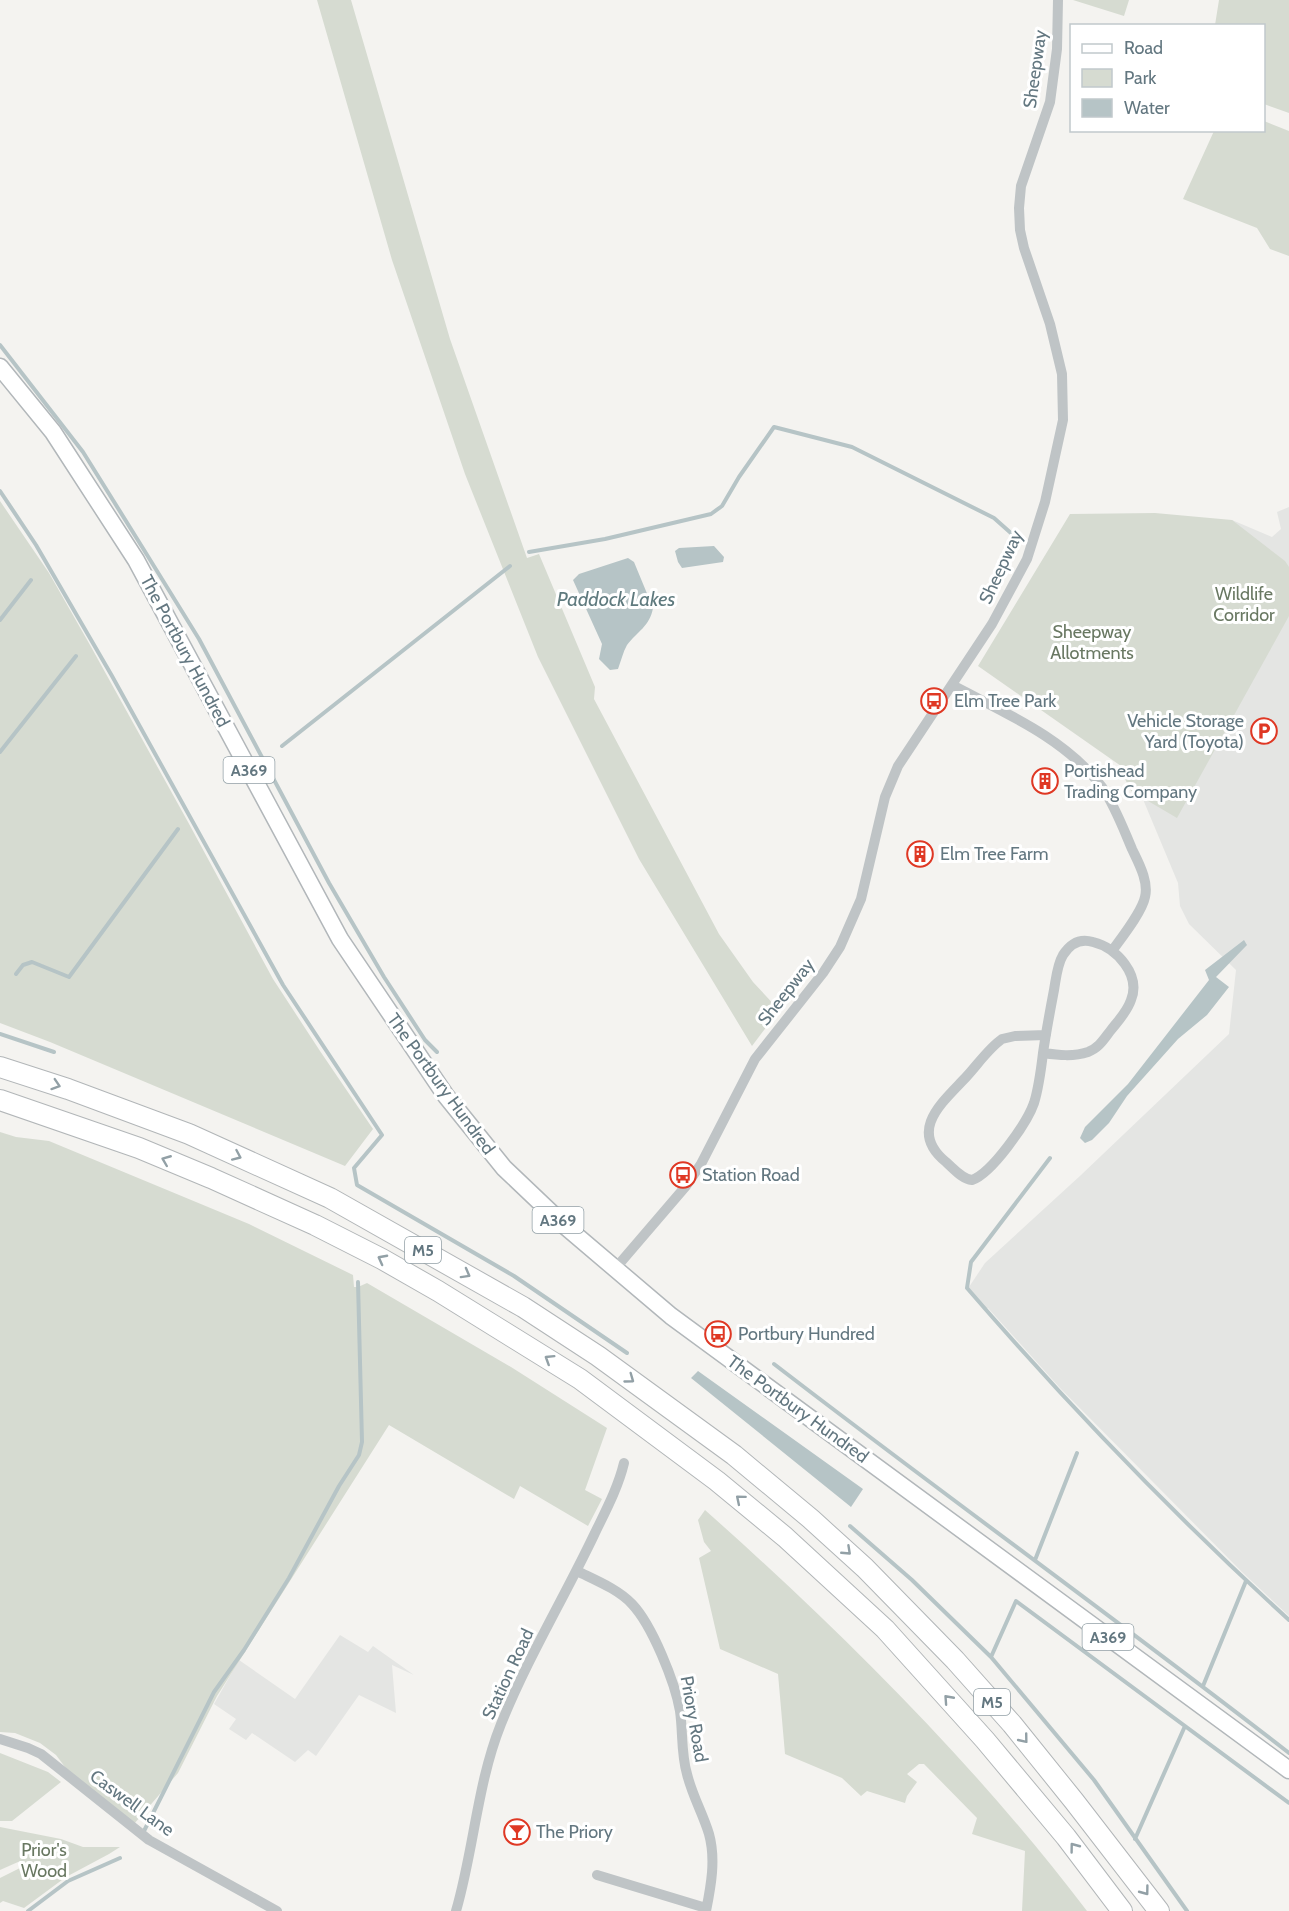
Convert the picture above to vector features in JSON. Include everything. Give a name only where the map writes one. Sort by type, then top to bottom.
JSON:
[{"type":"highway","name":"M5","points":[[0,1066],[189,1134],[330,1198],[523,1307],[598,1356],[670,1408],[734,1455],[811,1519],[865,1568],[911,1615],[1012,1724],[1159,1911]]},
{"type":"highway","name":"M5","points":[[0,1100],[139,1148],[315,1225],[438,1291],[580,1379],[726,1488],[785,1537],[885,1629],[985,1740],[1066,1837],[1122,1911]]},
{"type":"main road","name":"The Portbury Hundred","points":[[0,367],[53,432],[136,560],[340,939],[441,1089],[504,1168],[614,1270],[671,1316],[1289,1770]]},
{"type":"street","name":"Sheepway","points":[[614,1270],[686,1186],[755,1059],[785,1018],[823,973],[840,947],[861,899],[885,797],[898,766],[992,624],[1027,559],[1045,502],[1063,420],[1062,374],[1050,324],[1024,248],[1019,208],[1021,186],[1050,102],[1057,49],[1058,0]]},
{"type":"street","points":[[952,685],[1048,736],[1083,765],[1103,789],[1119,816],[1146,888],[1141,906],[1112,951]]},
{"type":"street","points":[[1043,1053],[1069,1056],[1095,1049],[1126,1011],[1133,993],[1133,984],[1127,967],[1112,951],[1096,942],[1083,940],[1076,942],[1064,954],[1059,967],[1046,1035],[1034,1103],[1024,1124],[984,1173],[972,1180],[963,1176],[938,1156],[930,1143],[928,1134],[936,1110],[1002,1039],[1008,1036],[1046,1035]]},
{"type":"street","name":"Station Road","points":[[456,1911],[480,1796],[500,1726],[520,1680],[578,1570],[607,1508],[624,1463]]},
{"type":"street","name":"Priory Road","points":[[578,1570],[631,1603],[640,1614],[668,1667],[680,1710],[684,1761],[693,1797],[709,1833],[713,1864],[706,1910],[597,1875]]},
{"type":"street","name":"Caswell Lane","points":[[0,1739],[41,1754],[149,1840],[277,1911]]},
{"type":"shaded area","points":[[1289,507],[1289,1616],[1242,1572],[1060,1388],[988,1308],[984,1310],[967,1290],[985,1263],[1229,1034],[1236,970],[1189,924],[1180,906],[1178,883],[1132,773],[1232,520],[1272,537],[1281,529],[1277,512]]},
{"type":"shaded area","points":[[340,1635],[368,1652],[373,1646],[414,1675],[392,1665],[396,1713],[359,1695],[316,1756],[308,1750],[295,1762],[252,1733],[246,1740],[229,1729],[236,1719],[214,1704],[239,1660],[295,1699]]},
{"type":"green space","points":[[317,0],[351,0],[450,339],[527,558],[539,554],[595,687],[594,699],[719,934],[753,982],[779,1010],[752,1046],[639,859],[538,657],[465,474],[392,260]]},
{"type":"green space","points":[[1073,0],[1129,0],[1124,16]]},
{"type":"green space","points":[[1219,0],[1289,0],[1289,113],[1265,104],[1265,24],[1215,24]]},
{"type":"green space","points":[[1265,121],[1289,131],[1289,256],[1270,249],[1257,228],[1183,199],[1214,132],[1265,132]]},
{"type":"green space","points":[[0,501],[49,573],[273,979],[373,1129],[345,1166],[0,1023]]},
{"type":"green space","name":"Sheepway Allotments","points":[[1155,513],[1232,520],[1285,561],[1289,567],[1289,616],[1177,818],[1131,791],[1120,769],[1121,766],[978,666],[1070,514]]},
{"type":"green space","points":[[0,1132],[16,1137],[49,1141],[249,1224],[353,1275],[354,1287],[367,1283],[511,1367],[607,1428],[585,1490],[602,1499],[588,1526],[520,1486],[514,1499],[389,1425],[217,1696],[178,1773],[134,1824],[68,1771],[56,1755],[40,1743],[15,1733],[0,1732]]},
{"type":"green space","points":[[705,1510],[807,1603],[954,1752],[1045,1857],[1087,1911],[1022,1911],[1025,1851],[972,1834],[977,1818],[924,1764],[919,1764],[907,1774],[917,1782],[905,1803],[867,1791],[861,1796],[842,1778],[785,1754],[778,1674],[720,1649],[699,1558],[711,1551],[704,1542],[698,1520]]},
{"type":"green space","points":[[0,1753],[48,1772],[61,1782],[12,1821],[0,1821]]},
{"type":"green space","name":"Prior's Wood","points":[[0,1827],[61,1839],[83,1847],[120,1847],[66,1877],[24,1908],[3,1901],[0,1903],[0,1878],[20,1868],[18,1862],[0,1870]]},
{"type":"water","name":"Paddock Lakes","points":[[714,546],[724,557],[723,562],[682,568],[678,562],[675,551],[679,548]]},
{"type":"water","name":"Paddock Lakes","points":[[628,558],[634,562],[653,608],[646,624],[627,645],[618,669],[610,670],[599,659],[602,644],[573,580],[579,574]]},
{"type":"water","points":[[1244,940],[1247,945],[1216,977],[1229,987],[1207,1015],[1178,1039],[1127,1096],[1109,1123],[1092,1140],[1085,1143],[1080,1138],[1085,1127],[1128,1084],[1209,980],[1205,970]]},
{"type":"water","points":[[698,1371],[863,1489],[851,1507],[691,1378]]},
{"type":"waterway","points":[[0,345],[83,452],[144,550],[199,639],[329,883],[384,977],[425,1040],[437,1052]]},
{"type":"waterway","points":[[529,552],[605,539],[711,514],[722,506],[774,427],[852,447],[994,518],[1012,534]]},
{"type":"waterway","points":[[0,491],[36,545],[112,676],[283,985],[382,1135],[354,1168],[357,1185],[514,1276],[627,1353]]},
{"type":"waterway","points":[[282,746],[510,566]]},
{"type":"waterway","points":[[0,620],[31,580]]},
{"type":"waterway","points":[[0,752],[76,656]]},
{"type":"waterway","points":[[16,974],[23,965],[32,962],[69,977],[178,829]]},
{"type":"waterway","points":[[0,1034],[54,1052]]},
{"type":"waterway","points":[[1050,1158],[971,1262],[967,1288],[1043,1374],[1123,1458],[1205,1541],[1289,1620]]},
{"type":"waterway","points":[[144,1831],[214,1692],[244,1650],[289,1578],[339,1486],[359,1455],[362,1442],[358,1282]]},
{"type":"waterway","points":[[774,1364],[1289,1753]]},
{"type":"waterway","points":[[1035,1560],[1077,1453]]},
{"type":"waterway","points":[[850,1526],[912,1580],[991,1657],[1094,1780],[1187,1911]]},
{"type":"waterway","points":[[1203,1686],[1246,1581]]},
{"type":"waterway","points":[[991,1657],[1016,1601],[1289,1803]]},
{"type":"waterway","points":[[1135,1839],[1185,1726]]},
{"type":"waterway","points":[[28,1911],[68,1881],[120,1858]]},
{"type":"place","name":"Elm Tree Park","points":[[934,701]]},
{"type":"place","name":"Vehicle Storage Yard (Toyota)","points":[[1264,731]]},
{"type":"place","name":"Portishead Trading Company","points":[[1045,781]]},
{"type":"place","name":"Elm Tree Farm","points":[[920,854]]},
{"type":"place","name":"Station Road","points":[[683,1175]]},
{"type":"place","name":"Portbury Hundred","points":[[718,1334]]},
{"type":"place","name":"The Priory","points":[[517,1832]]},
{"type":"park label","name":"Wildlife Corridor","points":[[1244,604]]}]
